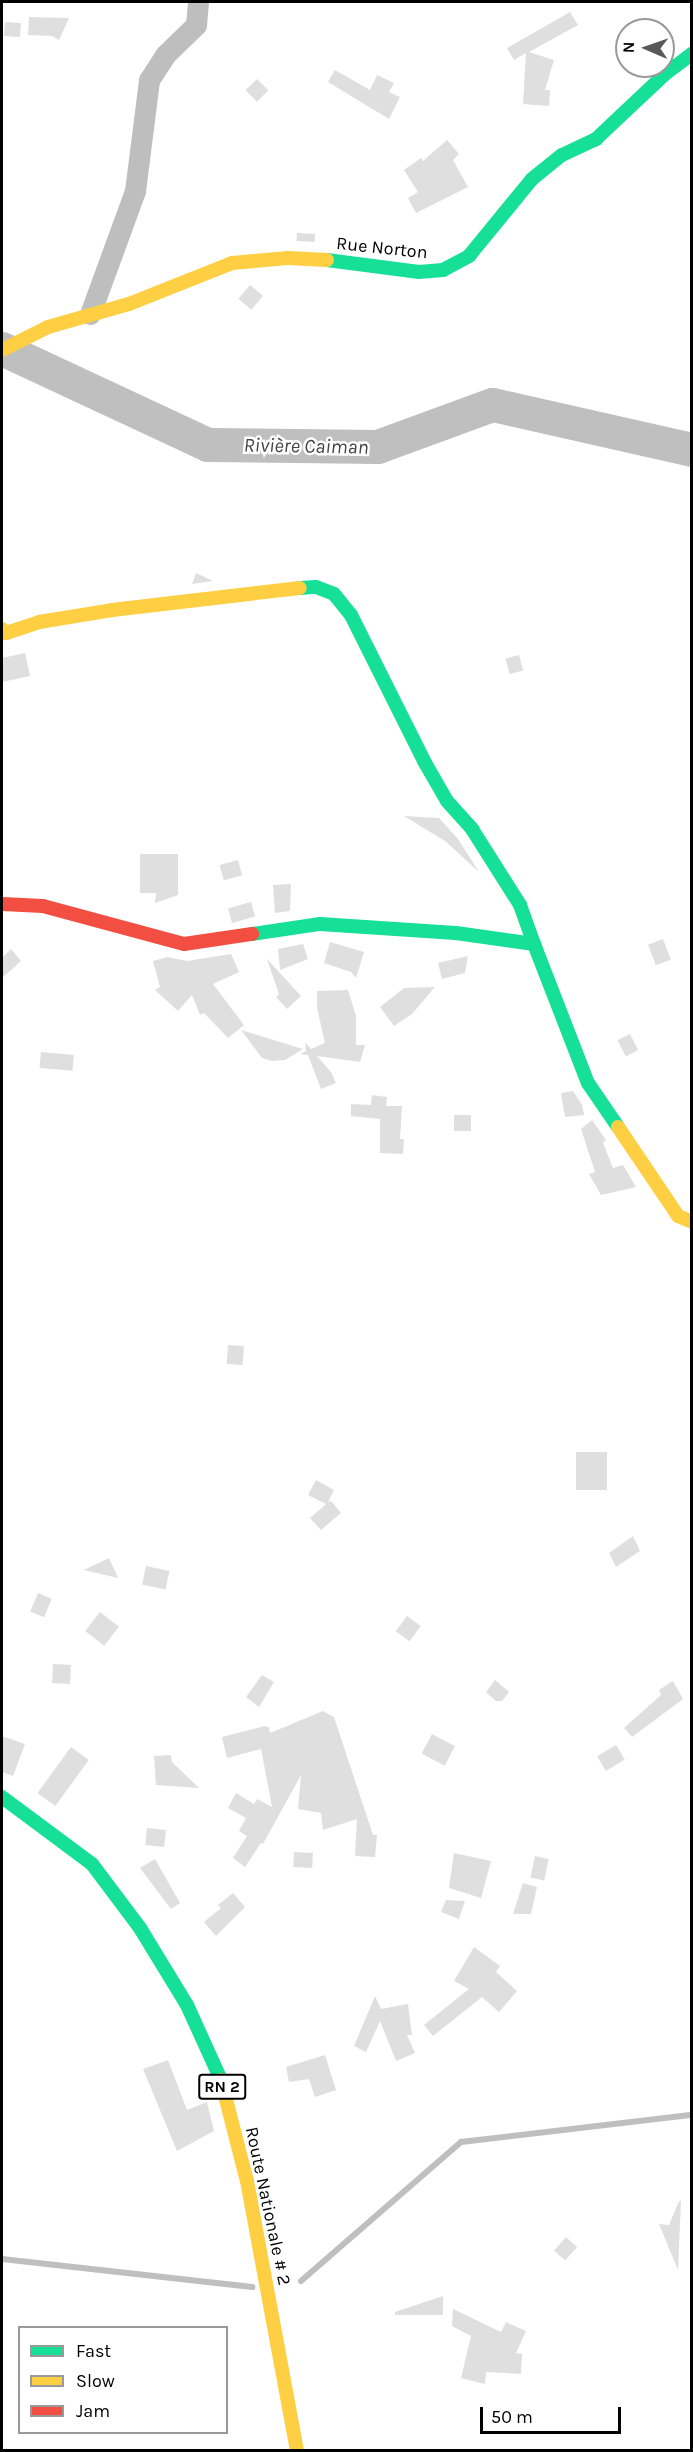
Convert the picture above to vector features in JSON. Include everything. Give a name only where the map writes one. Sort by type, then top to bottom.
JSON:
[{"type":"street","points":[[90,314],[135,190],[149,80],[165,55],[196,25],[198,2]]},
{"type":"street","name":"Rue Norton","points":[[2,350],[48,327],[129,304],[232,263],[288,258],[347,261],[419,272],[443,270],[469,256],[501,214],[532,179],[562,155],[596,139],[665,74],[692,54]]},
{"type":"street","points":[[2,629],[6,633],[39,622],[273,589],[315,587],[334,594],[351,615],[424,761],[447,801],[472,829],[520,905],[588,1083],[678,1216],[692,1222]]},
{"type":"street","points":[[2,904],[43,906],[184,944],[320,924],[456,933],[534,944]]},
{"type":"street","name":"Route Nationale # 2","points":[[2,1797],[92,1864],[152,1948],[187,2005],[219,2074],[247,2181],[297,2451]]},
{"type":"building","points":[[570,12],[578,25],[529,52],[554,60],[545,90],[550,90],[549,106],[523,104],[526,53],[514,60],[507,48]]},
{"type":"building","points":[[29,17],[69,18],[59,40],[52,36],[28,35]]},
{"type":"building","points":[[5,22],[21,23],[20,37],[4,36]]},
{"type":"building","points":[[335,70],[370,90],[377,75],[394,83],[389,92],[400,97],[389,119],[328,82]]},
{"type":"building","points":[[257,79],[268,90],[257,102],[246,90]]},
{"type":"building","points":[[447,140],[459,154],[453,160],[468,187],[416,213],[408,198],[418,192],[404,170],[421,158],[423,161]]},
{"type":"building","points":[[297,233],[315,234],[315,242],[297,241]]},
{"type":"building","points":[[250,285],[263,296],[251,310],[238,299]]},
{"type":"building","points":[[196,573],[213,581],[192,584]]},
{"type":"building","points":[[25,653],[30,676],[2,682],[2,658]]},
{"type":"building","points":[[519,655],[523,670],[510,674],[505,659]]},
{"type":"building","points":[[404,816],[439,818],[458,839],[479,872],[445,841]]},
{"type":"building","points":[[140,854],[178,854],[178,895],[155,903],[156,893],[140,893]]},
{"type":"building","points":[[238,860],[242,875],[224,880],[220,865]]},
{"type":"building","points":[[291,884],[290,911],[275,913],[273,885]]},
{"type":"building","points":[[251,902],[255,916],[232,923],[228,909]]},
{"type":"building","points":[[663,939],[671,960],[656,965],[648,945]]},
{"type":"building","points":[[330,942],[364,952],[356,978],[351,972],[324,963]]},
{"type":"building","points":[[303,944],[308,959],[280,970],[278,949]]},
{"type":"building","points":[[11,949],[21,961],[2,978],[2,958]]},
{"type":"building","points":[[231,954],[239,972],[213,984],[244,1025],[228,1038],[204,1013],[200,1015],[192,995],[178,1011],[155,990],[160,987],[153,961],[167,957],[187,961]]},
{"type":"building","points":[[468,956],[465,973],[442,979],[438,963]]},
{"type":"building","points":[[267,959],[301,996],[287,1009],[276,997],[279,994]]},
{"type":"building","points":[[435,987],[412,1014],[394,1026],[380,1007],[404,988]]},
{"type":"building","points":[[348,990],[356,1016],[356,1045],[365,1045],[360,1062],[317,1056],[331,1072],[336,1083],[321,1089],[308,1055],[300,1054],[306,1051],[305,1042],[311,1049],[325,1043],[317,1008],[317,991]]},
{"type":"building","points":[[241,1030],[303,1049],[285,1060],[272,1061],[262,1058]]},
{"type":"building","points":[[630,1034],[638,1050],[626,1056],[618,1040]]},
{"type":"building","points":[[41,1052],[74,1055],[72,1071],[40,1068]]},
{"type":"building","points":[[573,1091],[582,1105],[584,1115],[565,1117],[561,1093]]},
{"type":"building","points":[[372,1095],[387,1097],[386,1106],[402,1106],[400,1139],[404,1139],[403,1154],[380,1153],[380,1119],[351,1116],[351,1104],[371,1105]]},
{"type":"building","points":[[454,1115],[471,1115],[471,1131],[454,1131]]},
{"type":"building","points":[[592,1120],[606,1140],[603,1143],[613,1168],[623,1165],[636,1187],[601,1195],[589,1174],[595,1172],[581,1129]]},
{"type":"building","points":[[228,1345],[244,1346],[243,1365],[227,1364]]},
{"type":"building","points":[[576,1452],[607,1452],[607,1490],[576,1490]]},
{"type":"building","points":[[316,1480],[334,1490],[328,1502],[331,1501],[341,1513],[321,1530],[310,1518],[326,1504],[308,1495]]},
{"type":"building","points":[[633,1536],[640,1551],[616,1567],[609,1553]]},
{"type":"building","points":[[109,1558],[118,1578],[84,1570]]},
{"type":"building","points":[[146,1566],[169,1571],[166,1590],[142,1585]]},
{"type":"building","points":[[38,1593],[52,1599],[44,1617],[30,1611]]},
{"type":"building","points":[[100,1612],[119,1627],[104,1646],[85,1631]]},
{"type":"building","points":[[407,1616],[421,1626],[410,1641],[396,1631]]},
{"type":"building","points":[[53,1664],[71,1665],[70,1684],[52,1683]]},
{"type":"building","points":[[262,1675],[274,1682],[259,1707],[246,1697]]},
{"type":"building","points":[[495,1680],[509,1692],[502,1701],[496,1701],[486,1692]]},
{"type":"building","points":[[673,1681],[683,1699],[632,1737],[624,1728],[661,1695],[659,1690]]},
{"type":"building","points":[[323,1711],[334,1717],[373,1835],[377,1835],[375,1857],[355,1856],[357,1819],[323,1830],[321,1813],[298,1809],[301,1775],[263,1844],[261,1843],[245,1867],[233,1858],[247,1836],[239,1831],[246,1818],[228,1808],[236,1793],[254,1804],[257,1799],[272,1807],[261,1749],[227,1758],[222,1737],[265,1726],[269,1727],[270,1733]]},
{"type":"building","points":[[432,1734],[455,1746],[445,1766],[422,1753]]},
{"type":"building","points":[[2,1736],[25,1744],[13,1776],[2,1772]]},
{"type":"building","points":[[616,1745],[625,1760],[606,1771],[597,1756]]},
{"type":"building","points":[[71,1747],[89,1760],[55,1806],[37,1793]]},
{"type":"building","points":[[171,1755],[172,1762],[199,1788],[156,1785],[154,1756]]},
{"type":"building","points":[[147,1828],[166,1830],[164,1847],[145,1845]]},
{"type":"building","points":[[294,1852],[313,1853],[312,1868],[293,1867]]},
{"type":"building","points":[[454,1853],[491,1861],[481,1898],[449,1888]]},
{"type":"building","points":[[535,1856],[549,1859],[544,1880],[530,1878]]},
{"type":"building","points":[[155,1859],[180,1903],[171,1909],[140,1868]]},
{"type":"building","points":[[523,1883],[537,1887],[531,1914],[513,1914]]},
{"type":"building","points":[[233,1893],[245,1907],[216,1936],[204,1922],[221,1908],[218,1905]]},
{"type":"building","points":[[446,1900],[465,1901],[459,1919],[441,1912]]},
{"type":"building","points":[[474,1947],[500,1966],[496,1972],[517,1991],[499,2012],[482,1997],[433,2036],[424,2025],[469,1989],[454,1981]]},
{"type":"building","points":[[375,1996],[381,2009],[408,2004],[412,2035],[407,2035],[415,2053],[396,2061],[380,2021],[366,2052],[354,2046]]},
{"type":"building","points":[[325,2055],[336,2090],[315,2097],[309,2079],[289,2082],[286,2067]]},
{"type":"building","points":[[168,2060],[187,2110],[207,2102],[214,2131],[177,2151],[143,2069]]},
{"type":"building","points":[[681,2201],[678,2270],[659,2224],[669,2225]]},
{"type":"building","points":[[566,2237],[577,2247],[565,2260],[554,2250]]},
{"type":"building","points":[[443,2296],[443,2315],[395,2315],[395,2312]]},
{"type":"building","points":[[453,2309],[501,2332],[506,2322],[526,2331],[516,2353],[522,2354],[521,2374],[486,2372],[485,2384],[461,2378],[471,2336],[452,2326]]},
{"type":"waterway","name":"Rivière Caiman","points":[[2,349],[208,445],[378,447],[493,405],[692,450]]},
{"type":"waterway","points":[[301,2281],[461,2142],[692,2115]]},
{"type":"waterway","points":[[2,2259],[252,2287]]},
{"type":"traffic: fast","points":[[327,260],[419,272],[443,270],[469,256],[532,179],[562,155],[596,139],[665,74],[692,54]]},
{"type":"traffic: fast","points":[[300,588],[316,587],[334,594],[351,615],[424,761],[447,801],[472,829],[520,905],[534,944]]},
{"type":"traffic: fast","points":[[252,934],[320,924],[456,933],[534,944],[588,1083],[618,1127]]},
{"type":"traffic: fast","points":[[2,1797],[92,1864],[140,1928],[187,2005],[221,2080]]},
{"type":"traffic: slow","points":[[2,350],[48,327],[129,304],[232,263],[288,258],[327,260]]},
{"type":"traffic: slow","points":[[2,629],[6,633],[39,622],[112,610],[300,588]]},
{"type":"traffic: slow","points":[[618,1127],[678,1216],[692,1222]]},
{"type":"traffic: slow","points":[[221,2080],[247,2181],[297,2450]]},
{"type":"traffic: jam","points":[[2,904],[43,906],[184,944],[252,934]]}]
